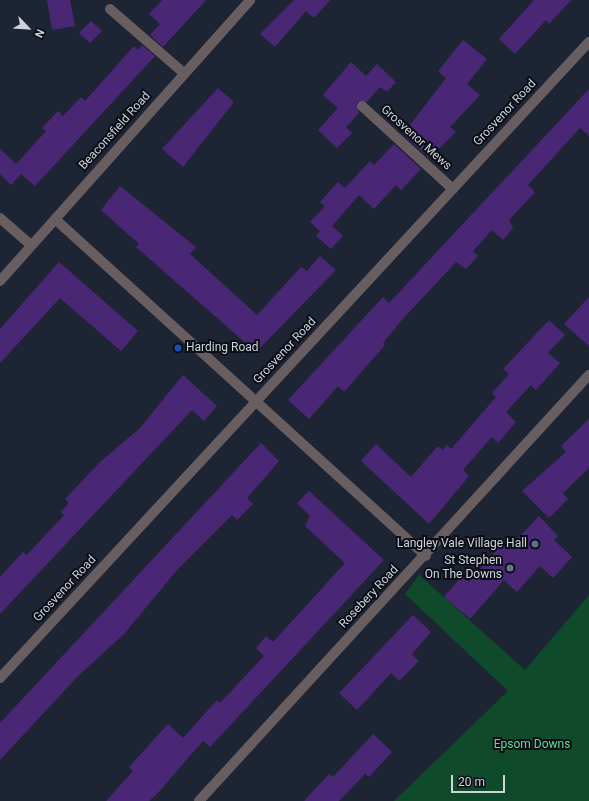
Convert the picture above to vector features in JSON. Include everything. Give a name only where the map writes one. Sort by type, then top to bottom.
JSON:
[{"type":"street","name":"Beaconsfield Road","points":[[0,281],[250,0]]},
{"type":"street","points":[[110,9],[184,73]]},
{"type":"street","name":"Grosvenor Road","points":[[0,678],[589,42]]},
{"type":"street","name":"Grosvenor Mews","points":[[362,106],[453,189]]},
{"type":"street","points":[[0,218],[31,245]]},
{"type":"street","points":[[55,219],[426,556]]},
{"type":"street","name":"Rosebery Road","points":[[199,801],[426,556],[589,375]]},
{"type":"green space","name":"Epsom Downs","points":[[419,575],[525,670],[589,595],[589,801],[394,801],[508,691],[405,594]]},
{"type":"building","points":[[47,0],[70,0],[75,26],[52,30]]},
{"type":"building","points":[[162,0],[206,0],[163,47],[150,35],[160,24],[149,14]]},
{"type":"building","points":[[294,0],[330,0],[314,18],[306,11],[275,47],[260,34]]},
{"type":"building","points":[[534,0],[571,0],[549,24],[546,20],[515,54],[499,39]]},
{"type":"building","points":[[91,21],[102,31],[90,43],[79,33]]},
{"type":"building","points":[[463,40],[487,59],[467,84],[480,95],[450,127],[456,132],[429,158],[403,134],[446,78],[438,71]]},
{"type":"building","points":[[142,45],[155,56],[35,186],[21,174],[11,185],[0,174],[0,149],[16,164],[46,131],[42,128],[58,111],[63,116],[81,97],[85,101],[134,46],[138,50]]},
{"type":"building","points":[[351,62],[366,76],[377,64],[396,82],[387,92],[380,87],[367,102],[357,102],[359,113],[346,127],[352,133],[337,148],[318,130],[338,108],[323,95]]},
{"type":"building","points":[[218,88],[234,102],[183,167],[162,149]]},
{"type":"building","points":[[589,89],[589,136],[580,128],[528,185],[535,192],[509,220],[513,228],[503,240],[492,230],[473,251],[478,256],[466,269],[456,262],[400,322],[383,343],[385,345],[344,392],[338,386],[309,419],[288,400],[383,297],[389,303]]},
{"type":"building","points":[[394,144],[421,169],[401,190],[396,185],[374,209],[359,195],[332,226],[343,236],[331,249],[316,236],[320,231],[310,222],[325,206],[320,202],[338,182],[345,188],[370,161],[374,165]]},
{"type":"building","points":[[120,186],[196,247],[190,254],[257,315],[301,267],[307,271],[320,256],[336,270],[256,352],[136,247],[139,244],[101,210]]},
{"type":"building","points":[[59,262],[138,331],[121,351],[60,298],[0,363],[0,329]]},
{"type":"building","points":[[589,297],[589,346],[564,324]]},
{"type":"building","points":[[549,320],[565,335],[548,353],[560,363],[536,390],[531,385],[506,412],[516,422],[498,443],[492,437],[463,470],[469,476],[429,524],[361,461],[376,444],[411,477],[438,446],[443,450],[447,445],[451,449],[496,397],[492,393],[509,374],[503,369]]},
{"type":"building","points":[[183,375],[217,406],[204,421],[192,410],[0,614],[0,577],[23,552],[27,555],[64,515],[61,512],[69,503],[65,499],[100,462],[140,428]]},
{"type":"building","points":[[589,419],[589,468],[563,493],[568,499],[549,518],[522,491],[566,452],[561,446]]},
{"type":"building","points":[[261,443],[279,461],[247,498],[253,504],[237,520],[232,515],[177,570],[124,634],[77,677],[0,760],[0,723]]},
{"type":"building","points":[[309,491],[384,560],[210,747],[203,741],[156,795],[149,801],[106,801],[133,771],[129,767],[168,724],[183,738],[217,700],[220,703],[264,656],[256,648],[266,636],[273,642],[345,563],[305,526],[310,516],[297,503]]},
{"type":"building","points":[[539,516],[558,536],[554,540],[572,557],[553,578],[540,566],[517,592],[504,580],[470,619],[444,597],[462,576],[469,582],[502,544],[508,549]]},
{"type":"building","points":[[413,615],[431,632],[412,654],[419,661],[399,681],[391,673],[357,710],[339,693]]},
{"type":"building","points":[[373,734],[392,752],[369,777],[365,774],[339,801],[304,801],[329,774],[333,777]]},
{"type":"place","name":"Harding Road","points":[[178,348]]},
{"type":"place","name":"Langley Vale Village Hall","points":[[535,544]]},
{"type":"place","name":"St Stephen On The Downs","points":[[510,568]]}]
